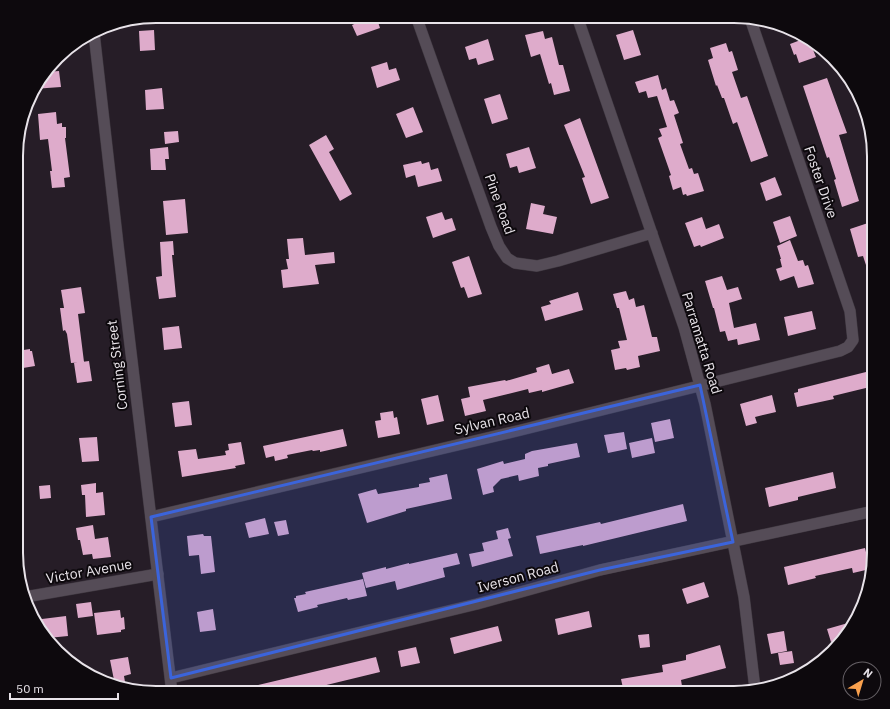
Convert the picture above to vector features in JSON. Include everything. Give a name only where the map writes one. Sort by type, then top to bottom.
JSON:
[{"type":"street","name":"Pine Road","points":[[419,23],[499,246],[507,258],[515,263],[537,266],[652,233]]},
{"type":"street","name":"Parramatta Road","points":[[579,23],[684,327],[700,385],[744,597],[754,684]]},
{"type":"street","name":"Foster Drive","points":[[752,25],[850,311],[852,340],[848,346],[840,352]]},
{"type":"street","name":"Corning Street","points":[[95,38],[172,686]]},
{"type":"street","name":"Sylvan Road","points":[[151,517],[521,430],[840,352]]},
{"type":"street","name":"Iverson Road","points":[[171,678],[477,604],[600,570],[867,513]]},
{"type":"street","name":"Victor Avenue","points":[[31,596],[158,574]]},
{"type":"highlighted area","points":[[700,385],[733,542],[600,570],[171,678],[151,517]]},
{"type":"building","points":[[357,23],[378,23],[380,28],[357,36],[352,25]]},
{"type":"building","points":[[154,30],[155,50],[140,51],[139,31]]},
{"type":"building","points":[[633,30],[641,55],[624,60],[616,35]]},
{"type":"building","points":[[543,31],[545,39],[552,37],[559,65],[563,65],[570,91],[554,95],[540,54],[531,57],[525,35]]},
{"type":"building","points":[[488,39],[494,60],[478,65],[476,58],[469,60],[465,47]]},
{"type":"building","points":[[801,41],[812,48],[816,57],[799,63],[790,44]]},
{"type":"building","points":[[726,43],[729,52],[732,51],[738,70],[732,72],[741,98],[747,96],[768,156],[751,162],[737,122],[733,124],[724,98],[722,98],[717,85],[716,86],[708,60],[713,58],[710,48]]},
{"type":"building","points":[[387,62],[389,70],[396,68],[400,80],[377,88],[371,67]]},
{"type":"building","points":[[53,71],[59,71],[61,87],[41,88],[50,75]]},
{"type":"building","points":[[658,75],[662,90],[666,88],[670,101],[674,100],[679,113],[674,115],[683,143],[680,144],[689,169],[692,168],[694,174],[698,173],[704,191],[687,196],[686,194],[683,195],[681,187],[673,190],[669,176],[671,175],[658,138],[662,136],[659,129],[667,127],[657,96],[648,98],[646,91],[639,93],[635,82]]},
{"type":"building","points":[[827,78],[847,133],[839,135],[859,201],[842,207],[834,180],[836,179],[829,157],[827,158],[803,86]]},
{"type":"building","points":[[162,88],[164,109],[146,110],[145,90]]},
{"type":"building","points":[[500,94],[508,119],[492,124],[484,99]]},
{"type":"building","points":[[413,107],[423,132],[406,138],[396,114]]},
{"type":"building","points":[[56,112],[57,124],[62,123],[62,127],[66,127],[65,138],[70,177],[64,178],[65,187],[52,188],[50,171],[52,171],[48,139],[40,140],[38,114]]},
{"type":"building","points":[[580,118],[609,198],[591,204],[582,178],[585,177],[564,125]]},
{"type":"building","points":[[178,131],[179,142],[165,144],[164,132]]},
{"type":"building","points":[[326,135],[334,149],[329,152],[352,194],[340,201],[309,145]]},
{"type":"building","points":[[168,147],[169,159],[165,159],[166,170],[151,170],[150,149]]},
{"type":"building","points":[[529,147],[536,168],[519,173],[517,166],[510,168],[506,154]]},
{"type":"building","points":[[421,161],[422,164],[429,162],[431,170],[438,168],[442,181],[418,187],[415,175],[406,178],[403,165]]},
{"type":"building","points":[[775,177],[782,195],[766,201],[760,183]]},
{"type":"building","points":[[185,199],[188,233],[166,235],[163,201]]},
{"type":"building","points":[[531,203],[545,206],[543,214],[557,217],[553,234],[526,229]]},
{"type":"building","points":[[442,212],[445,220],[452,218],[456,230],[433,238],[426,217]]},
{"type":"building","points":[[790,216],[797,236],[780,243],[773,222]]},
{"type":"building","points":[[702,217],[706,229],[719,224],[724,238],[701,247],[700,245],[694,247],[685,223]]},
{"type":"building","points":[[867,223],[867,268],[863,256],[858,257],[850,229]]},
{"type":"building","points":[[303,238],[305,255],[334,252],[335,263],[315,265],[319,284],[283,288],[281,270],[288,269],[286,259],[289,259],[287,239]]},
{"type":"building","points":[[790,240],[798,261],[803,260],[805,266],[808,265],[814,284],[798,288],[794,276],[780,281],[776,269],[782,267],[777,246]]},
{"type":"building","points":[[173,241],[174,255],[172,255],[176,297],[159,299],[156,277],[162,276],[160,242]]},
{"type":"building","points":[[469,256],[482,294],[468,298],[464,287],[461,288],[452,262]]},
{"type":"building","points":[[722,276],[727,290],[738,287],[742,299],[729,303],[734,328],[756,323],[760,340],[738,345],[737,339],[728,341],[725,331],[720,332],[705,281]]},
{"type":"building","points":[[81,287],[85,313],[78,314],[84,362],[71,363],[67,334],[65,330],[63,331],[60,308],[64,308],[61,290]]},
{"type":"building","points":[[626,291],[629,300],[634,298],[636,307],[644,305],[652,337],[657,337],[660,351],[638,356],[640,367],[627,370],[626,368],[615,370],[611,350],[620,348],[618,341],[627,340],[619,308],[617,308],[613,294]]},
{"type":"building","points":[[578,292],[583,310],[545,321],[541,307],[551,304],[549,301]]},
{"type":"building","points":[[812,311],[816,329],[788,336],[784,317]]},
{"type":"building","points":[[179,326],[182,348],[164,350],[162,328]]},
{"type":"building","points":[[30,349],[30,351],[32,351],[35,366],[23,368],[23,350]]},
{"type":"building","points":[[89,361],[92,381],[77,383],[74,363]]},
{"type":"building","points":[[549,364],[552,374],[569,369],[574,383],[542,392],[542,390],[529,393],[528,389],[483,400],[486,411],[465,416],[461,399],[470,397],[468,387],[506,381],[537,372],[536,368]]},
{"type":"building","points":[[867,372],[867,388],[833,396],[834,399],[797,407],[794,393],[798,392],[798,389]]},
{"type":"building","points":[[438,395],[444,421],[427,425],[421,399]]},
{"type":"building","points":[[772,395],[776,412],[755,417],[757,423],[746,426],[740,404]]},
{"type":"building","points":[[189,401],[192,425],[175,427],[172,403]]},
{"type":"building","points":[[393,411],[394,418],[397,417],[400,434],[378,438],[375,421],[381,420],[380,413]]},
{"type":"building","points":[[670,419],[674,438],[655,442],[651,423]]},
{"type":"building","points":[[343,429],[347,446],[320,452],[320,450],[312,450],[287,455],[288,458],[275,461],[274,456],[266,458],[263,446]]},
{"type":"building","points":[[624,432],[627,449],[608,453],[604,435]]},
{"type":"building","points":[[97,437],[99,461],[82,462],[79,438]]},
{"type":"building","points":[[652,438],[655,453],[632,458],[629,443]]},
{"type":"building","points":[[241,442],[245,464],[235,466],[236,468],[182,477],[178,451],[196,449],[198,459],[226,455],[225,451],[229,450],[228,444]]},
{"type":"building","points":[[577,443],[580,457],[548,464],[548,466],[538,468],[539,476],[519,481],[518,475],[501,479],[493,487],[494,492],[483,495],[477,469],[503,461],[504,464],[525,459],[525,454],[532,451]]},
{"type":"building","points":[[833,472],[836,488],[798,497],[798,500],[769,507],[765,488]]},
{"type":"building","points":[[447,474],[452,499],[406,509],[406,511],[367,523],[358,494],[376,489],[378,494],[419,487],[419,484],[430,482],[429,478]]},
{"type":"building","points":[[96,483],[96,493],[103,492],[105,515],[86,517],[85,495],[82,495],[81,485]]},
{"type":"building","points":[[50,485],[51,498],[40,499],[39,486]]},
{"type":"building","points":[[683,504],[687,521],[583,546],[540,554],[536,536],[600,522],[601,524]]},
{"type":"building","points":[[265,518],[269,534],[249,538],[245,523]]},
{"type":"building","points":[[286,520],[289,534],[278,536],[274,522]]},
{"type":"building","points":[[93,525],[95,539],[108,537],[111,557],[93,559],[92,554],[83,555],[76,528]]},
{"type":"building","points":[[508,528],[511,538],[508,539],[513,556],[472,567],[469,554],[484,551],[482,543],[498,539],[496,531]]},
{"type":"building","points":[[203,534],[204,536],[211,536],[215,572],[201,574],[199,555],[189,556],[187,536]]},
{"type":"building","points":[[865,548],[867,556],[866,570],[853,573],[852,568],[815,576],[816,578],[788,585],[784,567]]},
{"type":"building","points":[[457,553],[460,564],[443,568],[445,577],[397,590],[395,581],[366,588],[362,573]]},
{"type":"building","points":[[363,579],[367,596],[348,600],[347,598],[317,605],[318,607],[298,612],[294,598],[296,598],[296,596],[306,594],[305,592]]},
{"type":"building","points":[[704,582],[709,597],[687,604],[682,589]]},
{"type":"building","points":[[91,602],[93,616],[78,618],[76,604]]},
{"type":"building","points":[[213,609],[216,630],[200,632],[197,612]]},
{"type":"building","points":[[120,610],[121,618],[124,617],[125,629],[121,630],[121,632],[97,635],[94,613]]},
{"type":"building","points":[[589,611],[592,627],[558,635],[555,619]]},
{"type":"building","points":[[66,616],[68,636],[53,637],[41,619]]},
{"type":"building","points":[[847,623],[840,634],[834,641],[831,642],[827,629]]},
{"type":"building","points":[[498,626],[502,641],[454,654],[450,638]]},
{"type":"building","points":[[784,631],[787,651],[771,654],[767,634]]},
{"type":"building","points":[[649,634],[650,647],[640,648],[638,635]]},
{"type":"building","points":[[720,645],[726,668],[681,680],[682,686],[622,686],[621,679],[663,672],[662,665],[686,660],[686,655]]},
{"type":"building","points":[[416,647],[420,663],[401,667],[398,651]]},
{"type":"building","points":[[792,651],[794,663],[780,665],[778,653]]},
{"type":"building","points":[[128,657],[131,674],[124,676],[125,682],[114,679],[110,660]]},
{"type":"building","points":[[376,657],[380,672],[322,686],[254,686]]}]
